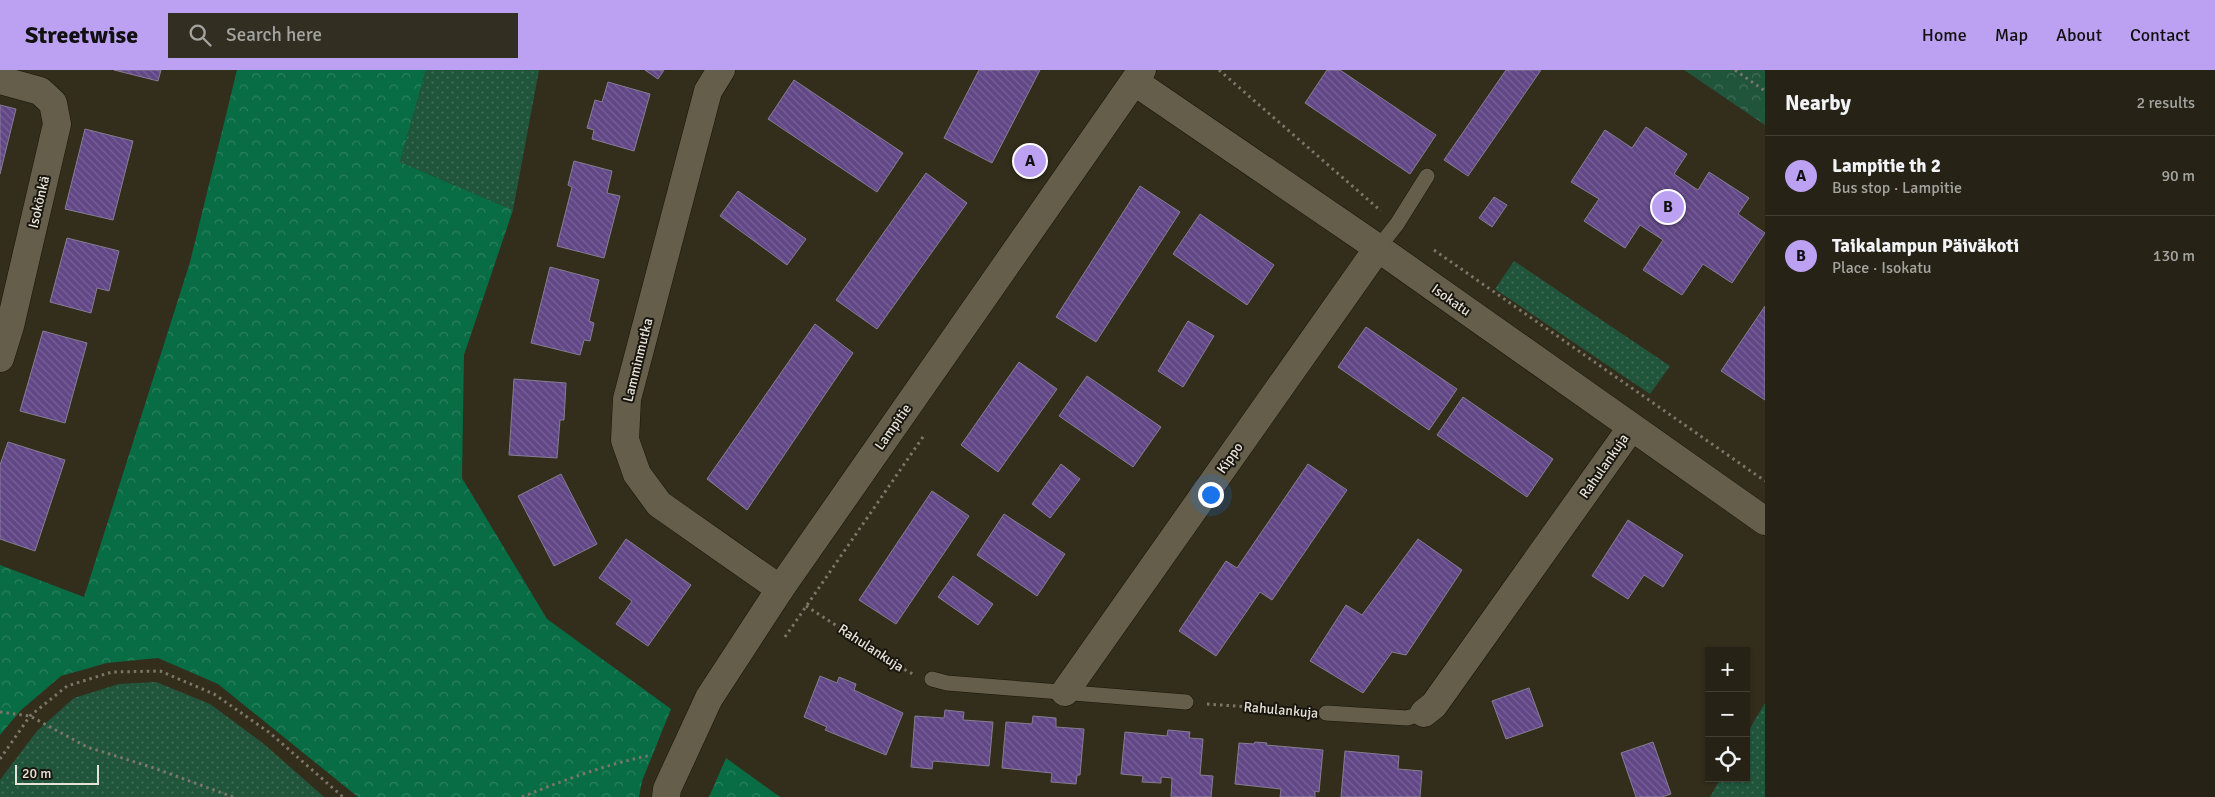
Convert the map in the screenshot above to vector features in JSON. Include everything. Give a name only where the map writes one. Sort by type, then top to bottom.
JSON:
[{"type":"street","name":"Lamminmutka","points":[[721,70],[708,91],[629,390],[625,440],[637,474],[659,504],[780,589]]},
{"type":"street","name":"Lampitie","points":[[666,797],[709,698],[780,589],[1139,76]]},
{"type":"street","name":"Isokatu","points":[[1139,76],[1631,428],[1765,521]]},
{"type":"street","name":"Isokönkä","points":[[0,80],[40,91],[53,103],[57,124],[10,326],[0,358]]},
{"type":"street","name":"Kippo","points":[[1065,692],[1378,248]]},
{"type":"street","name":"Rahulankuja","points":[[1424,713],[1434,705],[1631,428]]},
{"type":"lane","points":[[1378,248],[1397,224],[1427,176]]},
{"type":"lane","points":[[932,680],[947,683],[1186,702]]},
{"type":"lane","name":"Rahulankuja","points":[[1326,713],[1407,718],[1424,713]]},
{"type":"path","points":[[1219,70],[1397,224],[1765,481]]},
{"type":"path","points":[[1735,70],[1765,91]]},
{"type":"path","points":[[784,638],[930,428]]},
{"type":"path","name":"Rahulankuja","points":[[806,606],[907,672],[932,680]]},
{"type":"path","points":[[0,758],[30,716],[67,686],[112,672],[160,671],[214,694],[270,733],[343,797]]},
{"type":"path","name":"Rahulankuja","points":[[1186,702],[1326,713]]},
{"type":"path","points":[[0,712],[30,716],[87,747],[154,768],[233,797]]},
{"type":"path","points":[[522,797],[558,782],[630,760],[686,749]]},
{"type":"green space","points":[[237,70],[426,70],[400,162],[513,210],[464,355],[462,478],[547,619],[671,709],[642,781],[639,797],[358,797],[218,684],[158,658],[107,663],[61,676],[20,711],[0,735],[0,565],[84,597],[190,262]]},
{"type":"green space","points":[[426,70],[539,70],[513,210],[400,162]]},
{"type":"green space","points":[[1684,70],[1765,70],[1765,125]]},
{"type":"green space","points":[[1514,261],[1670,366],[1650,394],[1495,289]]},
{"type":"green space","points":[[156,682],[210,704],[264,744],[324,797],[0,797],[0,780],[37,731],[74,698],[119,684]]},
{"type":"green space","points":[[1765,703],[1765,797],[1710,797],[1719,782],[1750,782],[1750,728]]},
{"type":"green space","points":[[726,758],[780,797],[709,797]]},
{"type":"building","points":[[114,70],[161,70],[158,81]]},
{"type":"building","points":[[645,70],[664,70],[658,79]]},
{"type":"building","points":[[979,70],[1040,70],[992,163],[944,138]]},
{"type":"building","points":[[1327,70],[1340,70],[1436,135],[1410,174],[1305,103]]},
{"type":"building","points":[[1506,70],[1541,70],[1468,176],[1444,160]]},
{"type":"building","points":[[794,80],[903,153],[877,192],[768,119]]},
{"type":"building","points":[[608,82],[650,94],[634,151],[592,139],[594,130],[587,128],[595,100],[602,102]]},
{"type":"building","points":[[0,105],[16,109],[0,174]]},
{"type":"building","points":[[1646,127],[1687,154],[1674,174],[1698,190],[1709,172],[1749,198],[1738,214],[1765,233],[1732,283],[1703,264],[1682,295],[1643,270],[1663,240],[1640,225],[1625,248],[1584,221],[1599,199],[1571,182],[1605,130],[1632,148]]},
{"type":"building","points":[[85,129],[133,141],[113,220],[65,209]]},
{"type":"building","points":[[574,161],[612,171],[607,193],[620,196],[604,258],[557,246],[572,187],[568,185]]},
{"type":"building","points":[[926,173],[967,203],[877,329],[836,300]]},
{"type":"building","points":[[1140,186],[1180,212],[1096,342],[1056,317]]},
{"type":"building","points":[[738,191],[806,239],[787,265],[720,216]]},
{"type":"building","points":[[1494,197],[1507,205],[1492,227],[1479,218]]},
{"type":"building","points":[[1200,214],[1274,265],[1247,305],[1173,254]]},
{"type":"building","points":[[67,238],[119,251],[109,291],[97,288],[91,313],[50,302]]},
{"type":"building","points":[[550,267],[599,280],[589,321],[594,323],[590,341],[584,340],[580,355],[531,343]]},
{"type":"building","points":[[1765,306],[1765,400],[1721,371]]},
{"type":"building","points":[[1188,321],[1214,336],[1183,387],[1158,371]]},
{"type":"building","points":[[815,324],[853,353],[747,510],[707,479]]},
{"type":"building","points":[[1366,327],[1457,389],[1429,430],[1338,367]]},
{"type":"building","points":[[43,331],[87,343],[65,423],[20,411]]},
{"type":"building","points":[[1019,362],[1057,389],[998,472],[961,445]]},
{"type":"building","points":[[1087,376],[1161,427],[1133,467],[1059,416]]},
{"type":"building","points":[[514,379],[566,383],[564,420],[560,420],[557,458],[509,455]]},
{"type":"building","points":[[1463,397],[1553,459],[1527,497],[1437,435]]},
{"type":"building","points":[[8,442],[65,460],[35,551],[0,539],[0,465]]},
{"type":"building","points":[[1061,464],[1080,479],[1050,518],[1032,504]]},
{"type":"building","points":[[1308,464],[1347,490],[1272,600],[1260,592],[1216,656],[1179,631],[1226,561],[1237,568]]},
{"type":"building","points":[[561,474],[597,544],[554,566],[518,496]]},
{"type":"building","points":[[932,491],[969,516],[896,624],[859,600]]},
{"type":"building","points":[[1004,514],[1065,554],[1037,596],[977,555]]},
{"type":"building","points":[[1628,520],[1683,555],[1663,587],[1644,575],[1628,599],[1592,576]]},
{"type":"building","points":[[626,539],[691,585],[648,646],[616,624],[632,601],[599,578]]},
{"type":"building","points":[[1418,539],[1462,570],[1406,655],[1392,652],[1363,693],[1310,661],[1346,605],[1362,615]]},
{"type":"building","points":[[953,576],[993,604],[978,625],[938,597]]},
{"type":"building","points":[[820,676],[837,683],[839,677],[856,684],[854,690],[903,713],[886,755],[825,730],[827,727],[804,717]]},
{"type":"building","points":[[1529,688],[1543,726],[1506,739],[1492,701]]},
{"type":"building","points":[[945,710],[964,712],[963,720],[993,722],[989,766],[933,761],[932,769],[911,767],[915,716],[944,718]]},
{"type":"building","points":[[1033,716],[1056,718],[1056,727],[1084,729],[1080,775],[1077,775],[1076,784],[1051,782],[1052,773],[1002,768],[1006,722],[1032,724]]},
{"type":"building","points":[[1168,730],[1190,732],[1189,738],[1203,739],[1200,775],[1213,776],[1211,797],[1171,797],[1172,778],[1161,777],[1161,783],[1142,782],[1143,776],[1121,774],[1125,732],[1167,736]]},
{"type":"building","points":[[1255,742],[1267,743],[1266,745],[1323,750],[1319,792],[1315,791],[1315,797],[1280,797],[1281,789],[1235,784],[1239,743],[1254,744]]},
{"type":"building","points":[[1653,742],[1671,794],[1662,797],[1636,797],[1621,753]]},
{"type":"building","points":[[1345,751],[1399,756],[1398,769],[1422,771],[1420,797],[1341,797]]},
{"type":"place","name":"Lampitie th 2","points":[[1030,161]]},
{"type":"place","name":"Taikalampun Päiväkoti","points":[[1668,207]]}]
